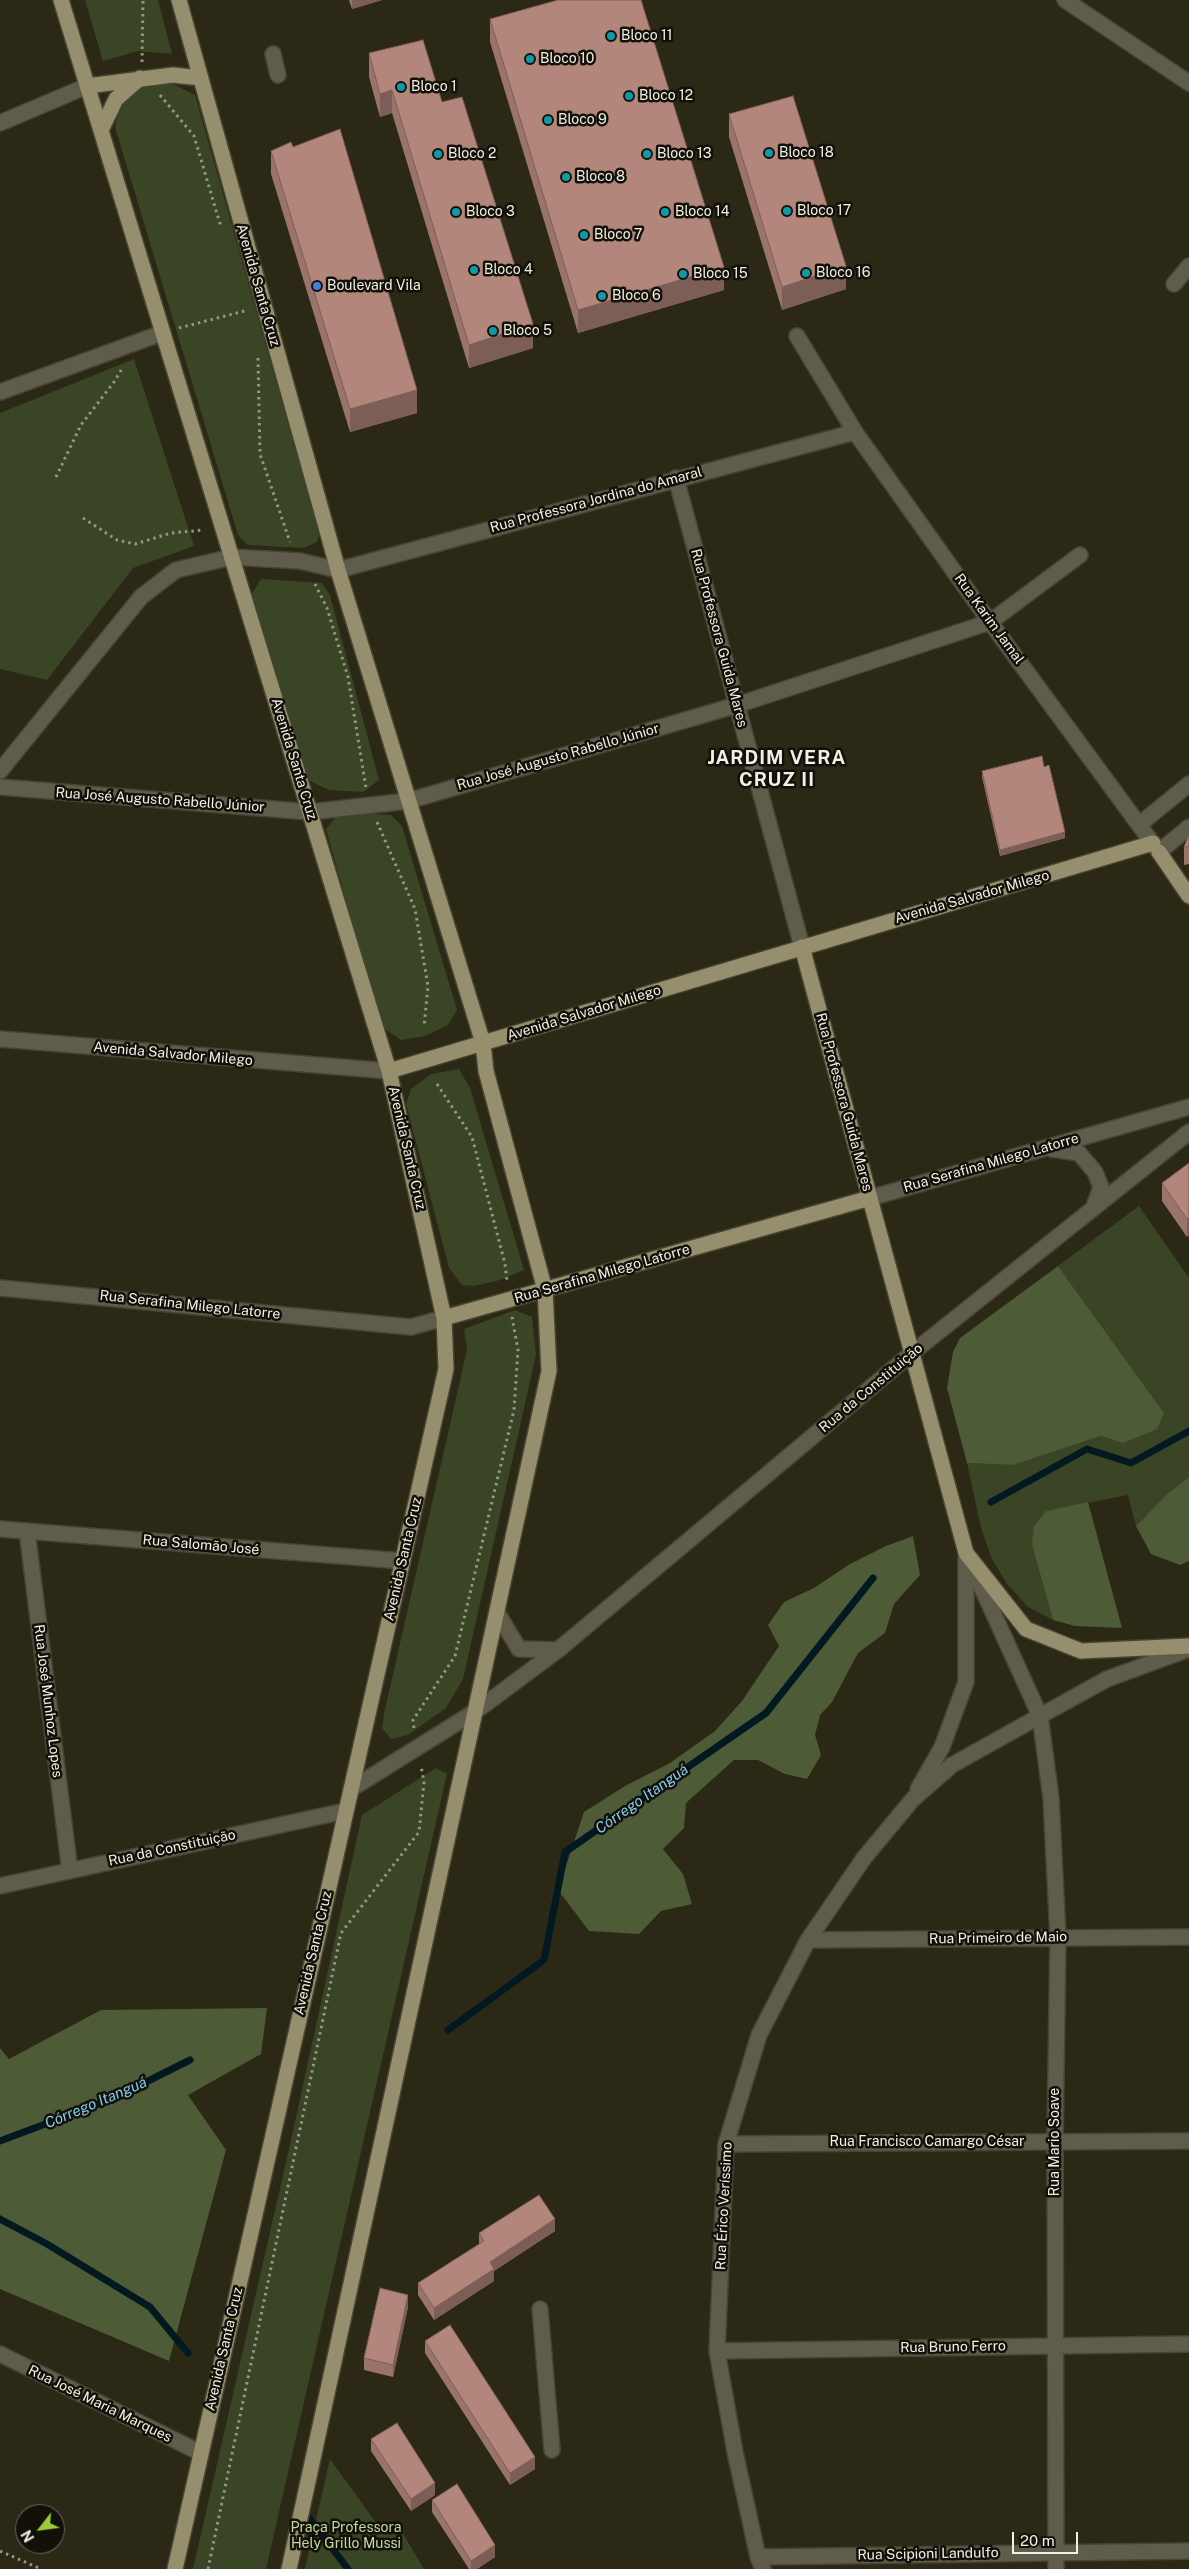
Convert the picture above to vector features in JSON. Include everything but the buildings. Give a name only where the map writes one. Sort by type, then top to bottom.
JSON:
[{"type":"main road","name":"Avenida Santa Cruz","points":[[61,0],[389,1071],[444,1318],[446,1370],[175,2569]]},
{"type":"main road","name":"Avenida Santa Cruz","points":[[179,0],[338,570],[482,1043],[486,1071],[545,1290],[549,1371],[498,1614],[289,2569]]},
{"type":"main road","points":[[87,86],[173,74],[201,78]]},
{"type":"main road","points":[[101,130],[116,99],[141,77]]},
{"type":"main road","name":"Avenida Salvador Milego","points":[[389,1071],[802,947],[1156,848]]},
{"type":"main road","name":"Rua Karim Jamal","points":[[1156,848],[1189,896]]},
{"type":"main road","name":"Rua Professora Guida Mares","points":[[802,947],[966,1553]]},
{"type":"main road","name":"Rua Serafina Milego Latorre","points":[[444,1318],[870,1198]]},
{"type":"main road","points":[[966,1553],[1026,1630],[1080,1651],[1189,1647]]},
{"type":"street","points":[[1065,0],[1189,83]]},
{"type":"street","points":[[273,54],[278,75]]},
{"type":"street","points":[[0,123],[87,86]]},
{"type":"street","points":[[1174,284],[1189,266]]},
{"type":"street","points":[[0,392],[162,333]]},
{"type":"street","name":"Rua Karim Jamal","points":[[797,336],[855,432],[990,622],[1156,848]]},
{"type":"street","name":"Rua Professora Jordina do Amaral","points":[[338,570],[676,478],[855,432]]},
{"type":"street","name":"Rua Professora Guida Mares","points":[[676,478],[802,947]]},
{"type":"street","name":"Rua José Augusto Rabello Júnior","points":[[0,787],[310,812],[408,801],[737,705],[990,622],[1080,555]]},
{"type":"street","points":[[0,771],[141,597],[176,570],[232,557],[300,561],[338,570]]},
{"type":"street","points":[[1140,824],[1189,784]]},
{"type":"street","points":[[1156,848],[1189,827]]},
{"type":"street","name":"Avenida Salvador Milego","points":[[0,1039],[389,1071]]},
{"type":"street","name":"Rua Serafina Milego Latorre","points":[[870,1198],[1189,1107]]},
{"type":"street","name":"Rua da Constituição","points":[[351,1789],[418,1749],[476,1711],[558,1650],[912,1353],[1189,1132]]},
{"type":"street","points":[[1045,1148],[1079,1153],[1095,1172],[1101,1187],[1092,1211]]},
{"type":"street","name":"Rua Serafina Milego Latorre","points":[[0,1288],[410,1327],[444,1318]]},
{"type":"street","name":"Rua Salomão José","points":[[0,1529],[402,1561]]},
{"type":"street","name":"Rua José Munhoz Lopes","points":[[27,1531],[70,1871]]},
{"type":"street","name":"Rua Professora Guida Mares","points":[[966,1553],[1040,1716]]},
{"type":"street","name":"Rua Érico Veríssimo","points":[[913,1799],[942,1747],[966,1682],[966,1553]]},
{"type":"street","points":[[498,1614],[519,1649],[558,1650]]},
{"type":"street","name":"Rua Érico Veríssimo","points":[[760,2563],[734,2452],[717,2351],[726,2144],[759,2035],[808,1940],[864,1858],[913,1799],[952,1764],[1107,1679],[1189,1647]]},
{"type":"street","name":"Rua Mario Soave","points":[[1040,1716],[1051,1798],[1058,1937],[1055,2141],[1056,2569]]},
{"type":"street","name":"Rua da Constituição","points":[[0,1886],[345,1811]]},
{"type":"street","name":"Rua Primeiro de Maio","points":[[808,1940],[1189,1936]]},
{"type":"street","name":"Rua Francisco Camargo César","points":[[726,2144],[1189,2141]]},
{"type":"street","points":[[540,2309],[552,2450]]},
{"type":"street","name":"Rua Bruno Ferro","points":[[717,2351],[1189,2344]]},
{"type":"street","name":"Rua José Maria Marques","points":[[0,2354],[201,2453]]},
{"type":"street","name":"Rua Scipioni Landulfo","points":[[760,2563],[1056,2551],[1189,2551]]},
{"type":"path","points":[[143,0],[141,77],[174,110],[194,136],[224,236]]},
{"type":"path","points":[[243,301],[248,319]]},
{"type":"path","points":[[162,333],[253,308]]},
{"type":"path","points":[[56,477],[81,425],[114,382],[136,343]]},
{"type":"path","points":[[257,350],[260,383],[260,454],[286,534]]},
{"type":"path","points":[[83,518],[117,540],[135,544],[171,534],[223,529]]},
{"type":"path","points":[[208,2569],[341,1933],[419,1832],[424,1782],[413,1720],[455,1656],[514,1410],[518,1350],[509,1301],[505,1264],[472,1137],[437,1084]]},
{"type":"path","points":[[0,2551],[41,2569]]},
{"type":"green space","points":[[85,0],[158,0],[172,54],[138,51],[103,61]]},
{"type":"green space","points":[[169,82],[195,95],[319,534],[317,542],[303,548],[248,545],[238,535],[115,127],[119,110],[129,97],[144,86]]},
{"type":"green space","points":[[134,359],[194,546],[133,568],[47,680],[0,669],[0,413]]},
{"type":"green space","points":[[261,579],[322,583],[330,595],[379,780],[363,792],[329,790],[308,780],[301,765],[252,594]]},
{"type":"green space","points":[[358,813],[391,815],[402,826],[457,1010],[448,1025],[425,1036],[401,1040],[382,1027],[326,829],[336,817]]},
{"type":"green space","points":[[459,1069],[470,1088],[524,1270],[500,1280],[474,1286],[462,1285],[449,1268],[406,1104],[411,1089],[431,1074]]},
{"type":"green space","points":[[1139,1206],[1189,1278],[1189,1477],[1166,1495],[1136,1526],[1128,1495],[1046,1511],[1032,1545],[1053,1620],[1028,1607],[1007,1584],[992,1559],[981,1528],[967,1463],[1013,1465],[1101,1436],[1123,1442],[1164,1413],[1058,1266]]},
{"type":"green space","points":[[1058,1266],[1164,1413],[1157,1429],[1123,1443],[1101,1436],[1013,1465],[967,1463],[947,1388],[953,1352],[960,1338]]},
{"type":"green space","points":[[515,1310],[532,1317],[536,1355],[463,1679],[446,1708],[408,1735],[391,1739],[382,1728],[385,1709],[467,1350],[464,1329]]},
{"type":"green space","points":[[1189,1477],[1189,1561],[1180,1565],[1151,1554],[1136,1526],[1166,1495]]},
{"type":"green space","points":[[1088,1502],[1122,1628],[1075,1626],[1053,1620],[1032,1545],[1034,1526],[1046,1511]]},
{"type":"green space","points":[[913,1536],[920,1575],[894,1604],[885,1633],[858,1653],[832,1702],[820,1715],[815,1735],[821,1755],[807,1779],[785,1774],[758,1760],[734,1760],[686,1803],[684,1828],[663,1849],[683,1874],[692,1904],[661,1911],[639,1934],[589,1931],[558,1890],[584,1812],[625,1786],[670,1763],[715,1731],[742,1701],[779,1646],[768,1625],[784,1602],[814,1588],[850,1564],[886,1546]]},
{"type":"green space","points":[[436,1768],[447,1774],[266,2569],[193,2569],[289,2149],[362,1815]]},
{"type":"green space","points":[[267,2008],[261,2054],[188,2095],[226,2150],[169,2361],[0,2289],[0,2048],[9,2059],[101,2010]]},
{"type":"green space","name":"Praça Professora Hely Grillo Mussi","points":[[330,2459],[380,2528],[396,2522],[424,2569],[305,2569]]},
{"type":"waterway","name":"Córrego Itanguá","points":[[991,1502],[1087,1449],[1131,1463],[1189,1431]]},
{"type":"waterway","name":"Córrego Itanguá","points":[[448,2030],[544,1960],[565,1852],[766,1713],[873,1578]]},
{"type":"waterway","name":"Córrego Itanguá","points":[[0,2141],[112,2099],[190,2060]]},
{"type":"waterway","points":[[0,2219],[47,2244],[150,2307],[188,2353]]},
{"type":"waterway","points":[[310,2519],[348,2569]]},
{"type":"place","name":"Bloco 11","points":[[611,36]]},
{"type":"place","name":"Bloco 10","points":[[530,59]]},
{"type":"place","name":"Bloco 1","points":[[401,87]]},
{"type":"place","name":"Bloco 12","points":[[629,96]]},
{"type":"place","name":"Bloco 9","points":[[548,120]]},
{"type":"place","name":"Bloco 18","points":[[769,153]]},
{"type":"place","name":"Bloco 2","points":[[438,154]]},
{"type":"place","name":"Bloco 13","points":[[647,154]]},
{"type":"place","name":"Bloco 8","points":[[566,177]]},
{"type":"place","name":"Bloco 17","points":[[787,211]]},
{"type":"place","name":"Bloco 3","points":[[456,212]]},
{"type":"place","name":"Bloco 14","points":[[665,212]]},
{"type":"place","name":"Bloco 7","points":[[584,235]]},
{"type":"place","name":"Bloco 4","points":[[474,270]]},
{"type":"place","name":"Bloco 16","points":[[806,273]]},
{"type":"place","name":"Bloco 15","points":[[683,274]]},
{"type":"place","name":"Boulevard Vila","points":[[317,286]]},
{"type":"place","name":"Bloco 6","points":[[602,296]]},
{"type":"place","name":"Bloco 5","points":[[493,331]]},
{"type":"district","name":"JARDIM VERA CRUZ II","points":[[777,769]]}]
